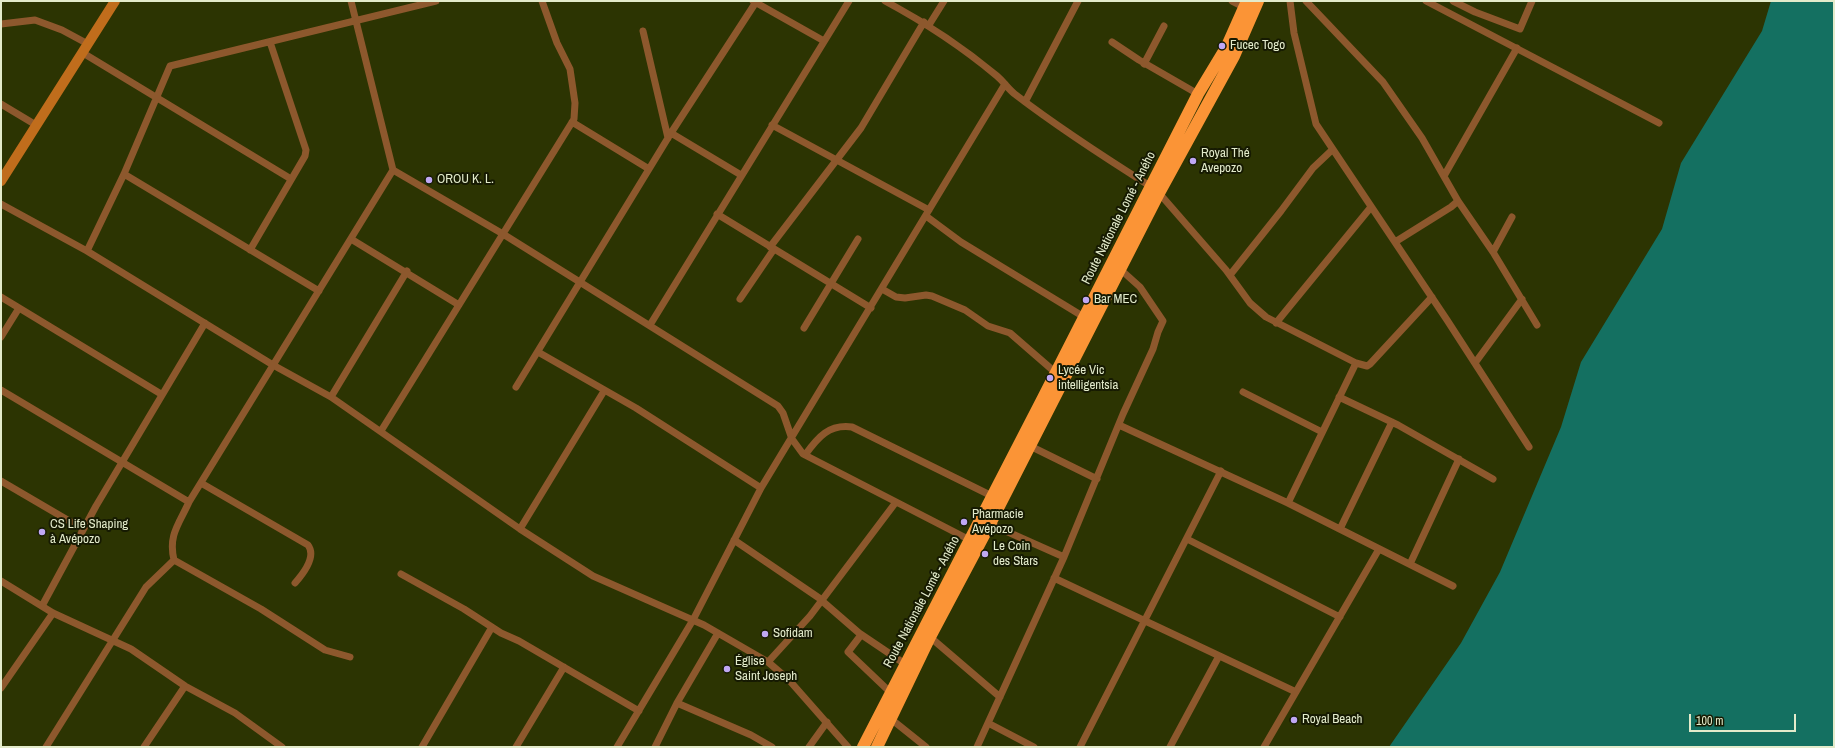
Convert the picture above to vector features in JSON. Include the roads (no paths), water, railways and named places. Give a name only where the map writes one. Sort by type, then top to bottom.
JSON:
[{"type":"highway","name":"Route Nationale Lomé - Aného","points":[[863,747],[1084,317],[1154,190],[1234,56],[1258,1]]},
{"type":"highway","name":"Route Nationale Lomé - Aného","points":[[877,747],[930,637],[990,524],[1120,269],[1198,94],[1227,46],[1246,4]]},
{"type":"street","points":[[1,181],[115,1]]},
{"type":"street","points":[[350,657],[325,650],[261,609],[174,560],[171,547],[172,536],[189,502],[393,170],[351,1]]},
{"type":"street","points":[[87,251],[124,174],[170,66],[436,1]]},
{"type":"street","points":[[382,431],[572,122],[575,103],[570,69],[542,1]]},
{"type":"street","points":[[650,325],[849,1]]},
{"type":"street","points":[[885,1],[927,24],[998,77],[1025,102],[1074,138],[1154,190],[1230,274],[1257,311],[1276,323],[1356,363],[1366,366],[1370,364],[1432,297]]},
{"type":"street","points":[[740,299],[772,248],[861,128],[927,24],[944,1]]},
{"type":"street","points":[[1025,102],[1078,1]]},
{"type":"street","points":[[1232,1],[1246,4]]},
{"type":"street","points":[[1290,1],[1294,33],[1316,124],[1432,297],[1529,447]]},
{"type":"street","points":[[1306,1],[1383,82],[1422,138],[1458,201],[1522,299],[1537,325]]},
{"type":"street","points":[[1426,1],[1658,123]]},
{"type":"street","points":[[1453,1],[1475,12],[1520,29],[1532,1]]},
{"type":"street","points":[[516,387],[669,136],[754,2],[824,41]]},
{"type":"street","points":[[1,24],[35,20],[62,30],[157,97],[291,179]]},
{"type":"street","points":[[1144,64],[1164,26]]},
{"type":"street","points":[[643,31],[669,136],[741,175]]},
{"type":"street","points":[[250,250],[305,156],[306,146],[270,42]]},
{"type":"street","points":[[1112,42],[1144,64],[1198,94]]},
{"type":"street","points":[[1444,176],[1517,48]]},
{"type":"street","points":[[617,747],[693,620],[761,488],[792,439],[1005,84]]},
{"type":"street","points":[[1,104],[36,125]]},
{"type":"street","points":[[572,122],[649,169]]},
{"type":"street","points":[[772,125],[837,160],[927,213],[961,242],[1084,317]]},
{"type":"street","points":[[1230,274],[1281,211],[1312,168],[1332,150]]},
{"type":"street","points":[[393,170],[503,234],[778,406],[783,413],[792,439],[805,455],[970,540]]},
{"type":"street","points":[[124,174],[319,291]]},
{"type":"street","points":[[1395,242],[1451,207],[1458,201]]},
{"type":"street","points":[[1,204],[87,251],[273,365],[331,397],[382,431],[520,529],[593,576],[693,620],[768,662],[789,680],[848,747]]},
{"type":"street","points":[[1276,323],[1371,207]]},
{"type":"street","points":[[717,214],[871,308]]},
{"type":"street","points":[[1492,252],[1512,217]]},
{"type":"street","points":[[351,239],[407,271],[459,304]]},
{"type":"street","points":[[804,328],[832,285],[858,239]]},
{"type":"street","points":[[977,747],[1064,557],[1119,425],[1153,349],[1163,321],[1140,287],[1120,269]]},
{"type":"street","points":[[331,397],[407,271]]},
{"type":"street","points":[[882,289],[896,297],[905,298],[926,295],[932,296],[965,310],[988,326],[1010,333],[1056,373]]},
{"type":"street","points":[[1,298],[161,394]]},
{"type":"street","points":[[1475,363],[1522,299]]},
{"type":"street","points":[[1,337],[19,308]]},
{"type":"street","points":[[42,606],[83,529],[204,323]]},
{"type":"street","points":[[538,352],[636,408],[761,488]]},
{"type":"street","points":[[1288,503],[1356,363]]},
{"type":"street","points":[[1,390],[189,502]]},
{"type":"street","points":[[520,529],[604,391]]},
{"type":"street","points":[[1243,392],[1322,432]]},
{"type":"street","points":[[1339,397],[1392,422],[1493,479]]},
{"type":"street","points":[[1340,529],[1392,422]]},
{"type":"street","points":[[1119,425],[1288,503],[1453,586]]},
{"type":"street","points":[[805,455],[817,438],[830,428],[843,426],[852,427],[992,496]]},
{"type":"street","points":[[1030,446],[1097,479]]},
{"type":"street","points":[[1410,564],[1459,459]]},
{"type":"street","points":[[1080,747],[1221,472]]},
{"type":"street","points":[[1,481],[83,529]]},
{"type":"street","points":[[201,483],[308,545],[311,551],[308,568],[295,583]]},
{"type":"street","points":[[768,662],[810,616],[896,502]]},
{"type":"street","points":[[990,524],[1064,557]]},
{"type":"street","points":[[1187,539],[1340,617]]},
{"type":"street","points":[[734,540],[822,600],[861,635],[905,664]]},
{"type":"street","points":[[1264,747],[1380,549]]},
{"type":"street","points":[[46,747],[146,587],[174,560]]},
{"type":"street","points":[[401,574],[464,609],[492,628],[519,640],[639,711]]},
{"type":"street","points":[[1054,578],[1296,692]]},
{"type":"street","points":[[1,581],[53,613],[131,649],[185,686],[235,713],[282,747]]},
{"type":"street","points":[[1,688],[53,613]]},
{"type":"street","points":[[422,747],[492,628]]},
{"type":"street","points":[[657,746],[678,703],[718,633]]},
{"type":"street","points":[[861,635],[848,652],[891,693]]},
{"type":"street","points":[[930,637],[1000,698]]},
{"type":"street","points":[[1170,747],[1218,656]]},
{"type":"street","points":[[516,747],[564,667]]},
{"type":"street","points":[[144,747],[185,686]]},
{"type":"street","points":[[678,703],[772,747]]},
{"type":"street","points":[[891,719],[926,747]]},
{"type":"street","points":[[809,747],[827,722]]},
{"type":"street","points":[[988,723],[1034,747]]},
{"type":"water","points":[[1771,1],[1834,1],[1834,747],[1389,747],[1461,643],[1500,572],[1561,427],[1581,362],[1662,229],[1681,163],[1762,31]]},
{"type":"place","name":"Fucec Togo","points":[[1222,46]]},
{"type":"place","name":"Royal Thé Avepozo","points":[[1193,161]]},
{"type":"place","name":"OROU K. L.","points":[[429,180]]},
{"type":"place","name":"Bar MEC","points":[[1086,300]]},
{"type":"place","name":"Lycée Vic intelligentsia","points":[[1050,378]]},
{"type":"place","name":"Pharmacie Avépozo","points":[[964,522]]},
{"type":"place","name":"CS Life Shaping à Avépozo","points":[[42,532]]},
{"type":"place","name":"Le Coin des Stars","points":[[985,554]]},
{"type":"place","name":"Sofidam","points":[[765,634]]},
{"type":"place","name":"Église Saint Joseph","points":[[727,669]]},
{"type":"place","name":"Royal Beach","points":[[1294,720]]}]
